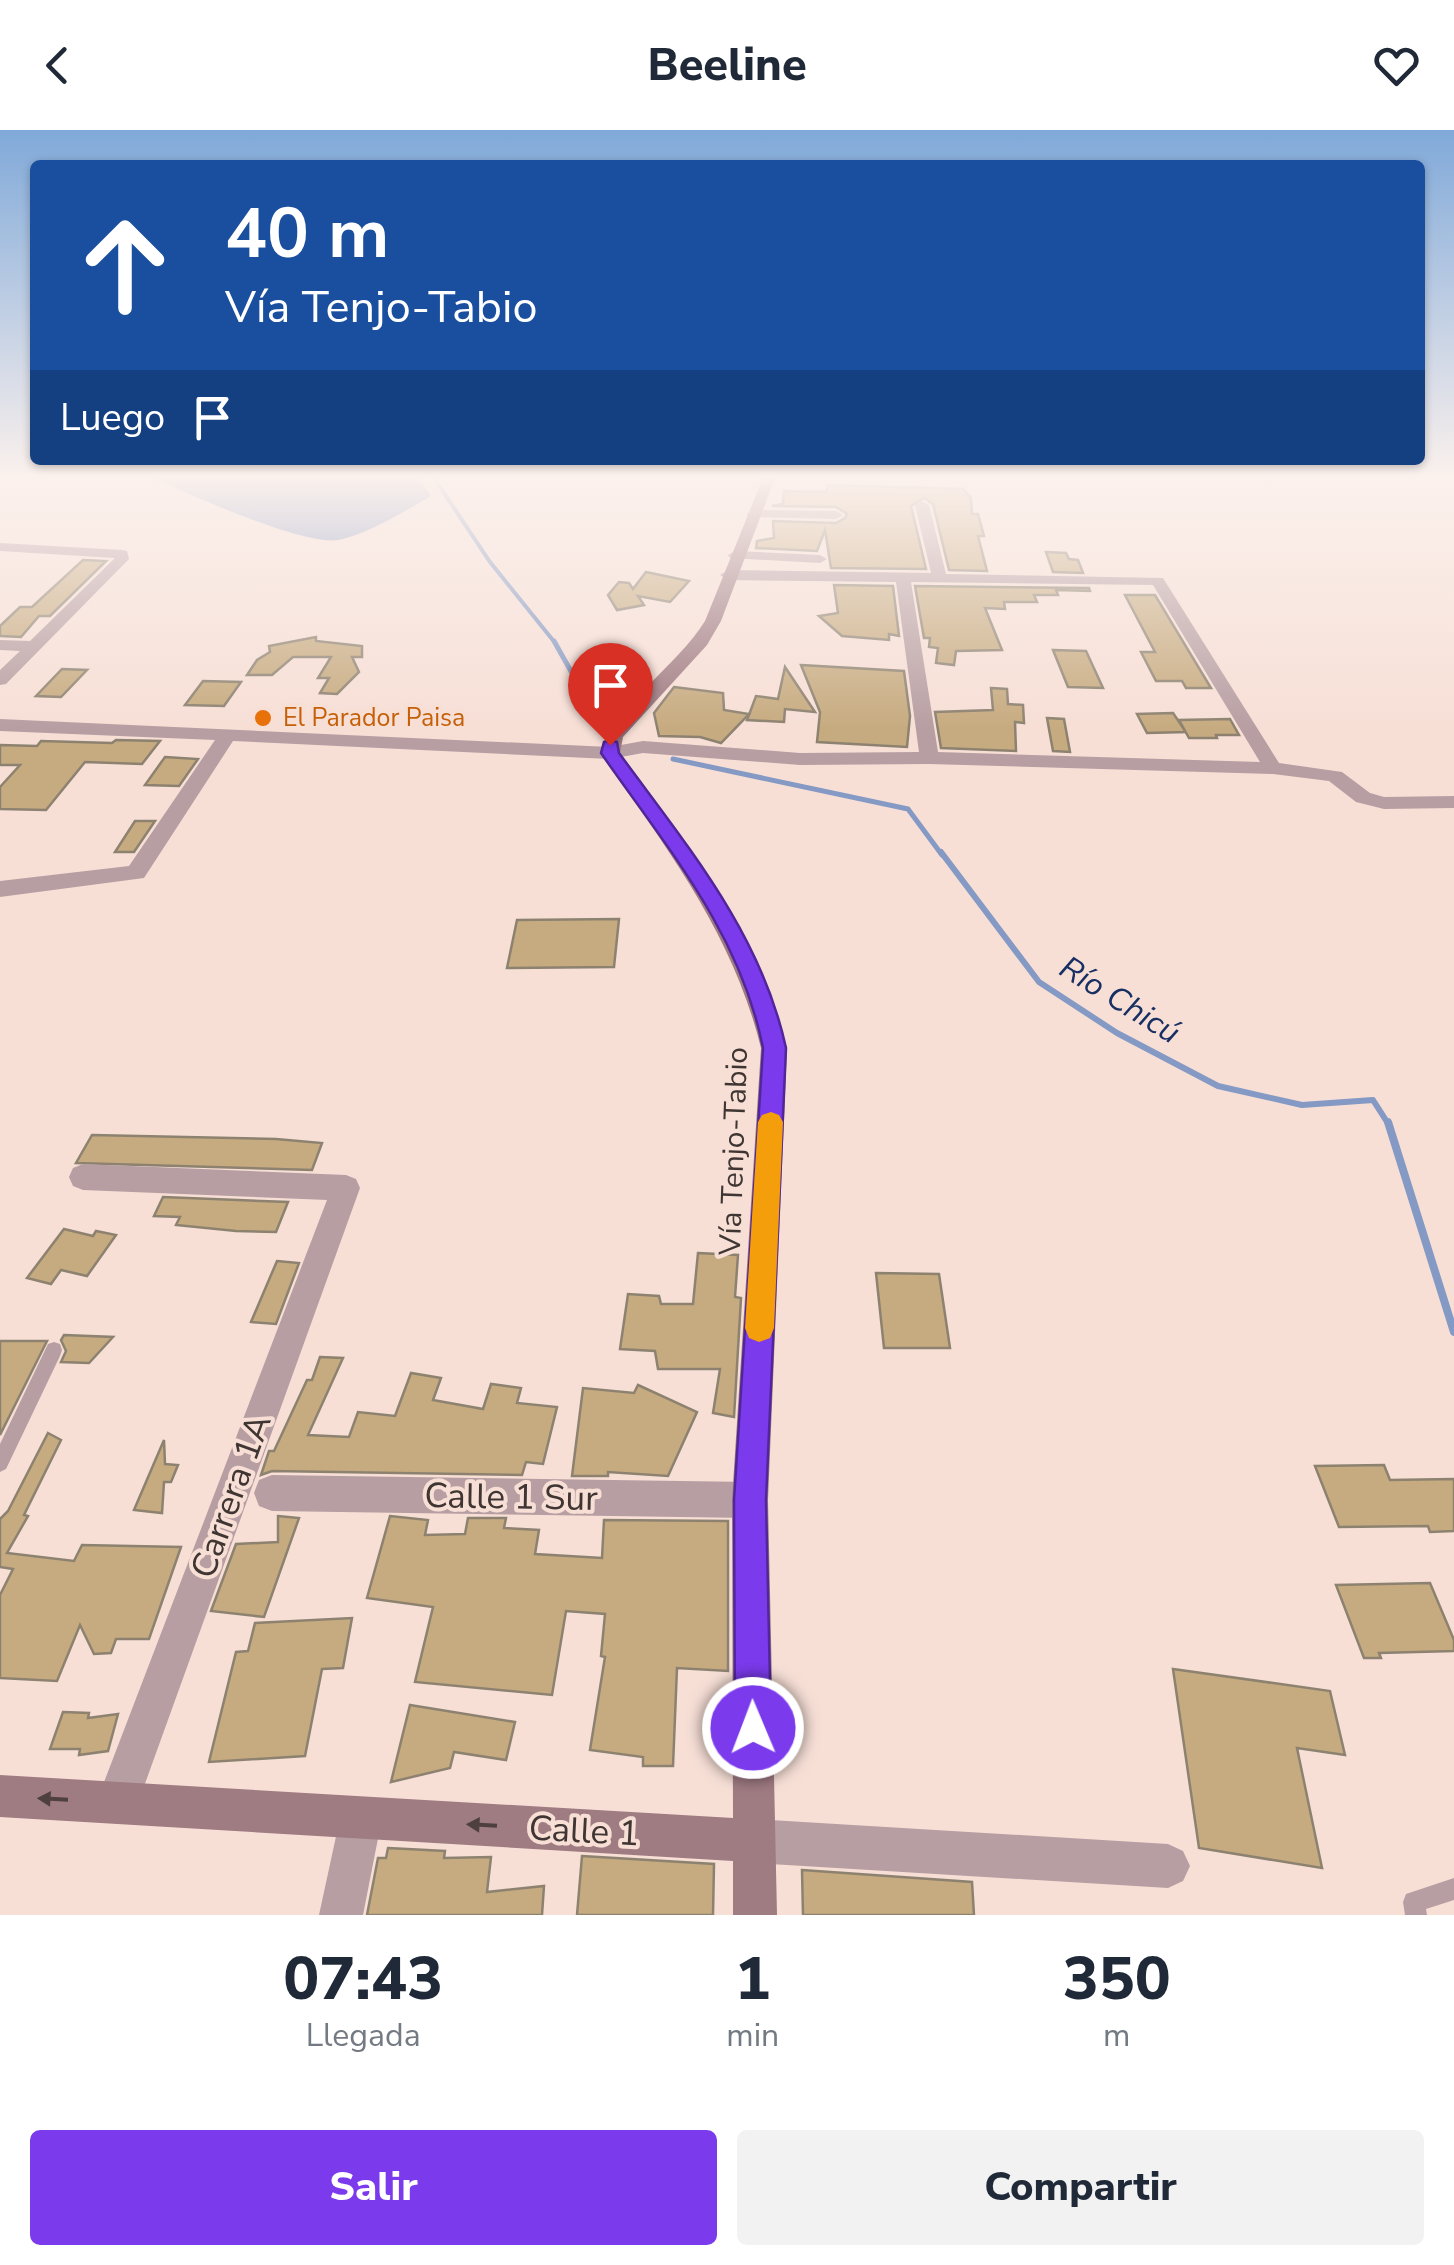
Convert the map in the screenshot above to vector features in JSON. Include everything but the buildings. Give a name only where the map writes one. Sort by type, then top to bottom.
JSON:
[{"type":"main road","points":[[610,753],[614,736],[699,645],[713,620],[734,561]]},
{"type":"main road","name":"Vía Tenjo-Tabio","points":[[610,753],[722,909],[764,1000],[774,1048],[750,1500],[755,1915]]},
{"type":"main road","name":"Calle 1","points":[[0,1796],[754,1841]]},
{"type":"street","points":[[0,680],[120,561]]},
{"type":"street","points":[[732,565],[786,561]]},
{"type":"street","points":[[936,561],[940,576]]},
{"type":"street","points":[[732,565],[904,576],[1158,581],[1274,768]]},
{"type":"street","points":[[904,576],[929,758]]},
{"type":"street","points":[[0,645],[34,646]]},
{"type":"street","points":[[0,725],[610,753],[643,747],[800,759],[929,758],[1274,768],[1336,776],[1372,801],[1454,802]]},
{"type":"street","points":[[0,889],[136,873],[227,736]]},
{"type":"street","name":"Carrera 1A","points":[[83,1177],[346,1188],[117,1803]]},
{"type":"street","name":"Calle 1 Sur","points":[[272,1494],[750,1500]]},
{"type":"street","points":[[341,1915],[361,1818]]},
{"type":"street","name":"Calle 1","points":[[754,1841],[1168,1866]]},
{"type":"lane","points":[[0,1462],[54,1350]]},
{"type":"lane","points":[[1416,1915],[1414,1902],[1454,1889]]},
{"type":"waterway","name":"Río Chicú","points":[[490,561],[555,643]]},
{"type":"waterway","name":"Río Chicú","points":[[555,643],[600,723]]},
{"type":"waterway","name":"Río Chicú","points":[[673,759],[908,809],[942,855]]},
{"type":"waterway","name":"Río Chicú","points":[[941,852],[1039,982],[1117,1033],[1218,1086],[1302,1105],[1373,1100],[1389,1125]]},
{"type":"waterway","name":"Río Chicú","points":[[1389,1125],[1454,1332]]},
{"type":"slow traffic","points":[[759,1328],[771,1122]]},
{"type":"place","name":"El Parador Paisa","points":[[263,718]]},
{"type":"route","points":[[610,745],[610,753],[722,909],[764,1000],[774,1048],[750,1500],[753,1728]]}]
